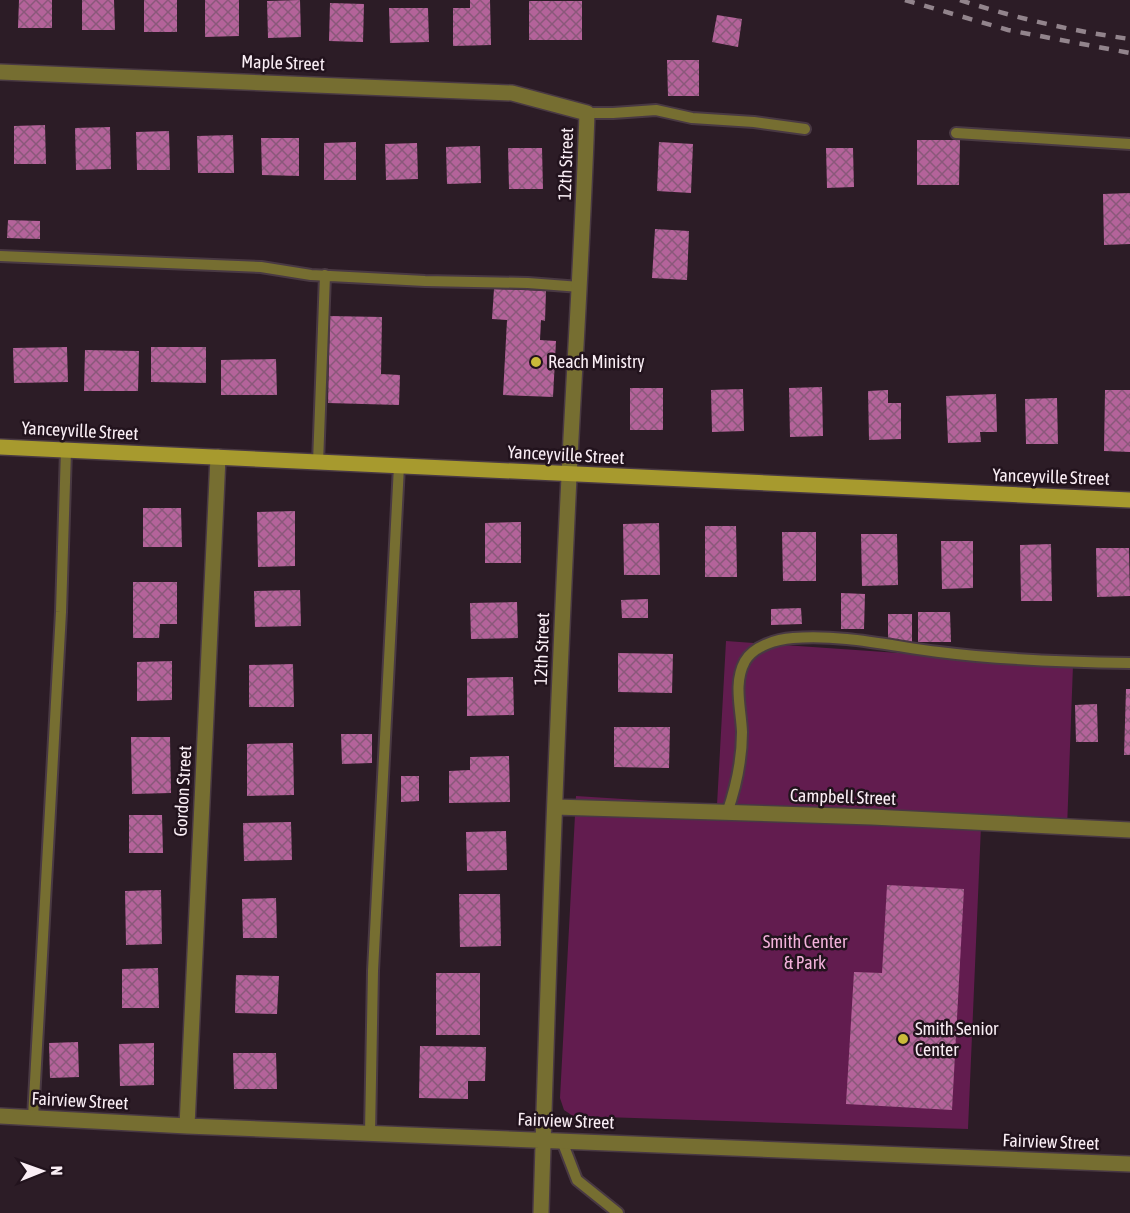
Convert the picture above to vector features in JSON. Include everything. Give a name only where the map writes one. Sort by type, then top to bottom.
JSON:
[{"type":"main road","name":"Yanceyville Street","points":[[0,447],[1130,500]]},
{"type":"street","name":"Maple Street","points":[[0,72],[512,93],[563,105]]},
{"type":"street","name":"12th Street","points":[[541,1213],[555,807],[587,112],[563,105]]},
{"type":"street","name":"Gordon Street","points":[[187,1126],[218,457]]},
{"type":"street","name":"Campbell Street","points":[[555,807],[1130,830]]},
{"type":"street","name":"Fairview Street","points":[[0,1116],[187,1126],[1130,1164]]},
{"type":"lane","points":[[587,112],[656,110],[692,118],[754,122],[805,129]]},
{"type":"lane","points":[[956,133],[1130,144]]},
{"type":"lane","points":[[0,256],[261,267],[325,275],[580,287]]},
{"type":"lane","points":[[318,463],[325,275]]},
{"type":"lane","points":[[33,1118],[61,612],[66,450]]},
{"type":"lane","points":[[370,1133],[373,971],[399,466]]},
{"type":"lane","points":[[727,813],[735,789],[742,733],[738,692],[740,673],[747,658],[761,647],[776,641],[793,638],[833,638],[940,652],[1079,662],[1130,663]]},
{"type":"lane","points":[[562,1141],[577,1180],[618,1213]]},
{"type":"green space","name":"Smith Center & Park","points":[[726,641],[1073,665],[1067,829],[981,826],[968,1129],[573,1116],[564,1110],[560,1098],[576,796],[717,805]]},
{"type":"building","points":[[19,0],[52,0],[52,28],[18,28]]},
{"type":"building","points":[[82,0],[114,0],[115,30],[82,30]]},
{"type":"building","points":[[144,0],[177,0],[177,32],[144,32]]},
{"type":"building","points":[[205,0],[239,0],[239,36],[205,37]]},
{"type":"building","points":[[300,0],[301,37],[268,38],[267,1]]},
{"type":"building","points":[[470,0],[490,0],[491,45],[453,46],[453,8],[470,8]]},
{"type":"building","points":[[529,1],[582,1],[582,40],[529,40]]},
{"type":"building","points":[[330,3],[364,4],[363,42],[329,41]]},
{"type":"building","points":[[389,8],[428,8],[429,42],[390,43]]},
{"type":"building","points":[[717,15],[742,19],[738,47],[712,42]]},
{"type":"building","points":[[667,60],[699,60],[699,96],[668,96]]},
{"type":"building","points":[[45,125],[46,164],[14,164],[14,126]]},
{"type":"building","points":[[110,127],[111,169],[76,170],[75,128]]},
{"type":"building","points":[[169,131],[170,170],[137,170],[136,132]]},
{"type":"building","points":[[233,135],[234,173],[198,173],[197,136]]},
{"type":"building","points":[[261,138],[299,138],[299,176],[262,175]]},
{"type":"building","points":[[917,140],[960,140],[959,185],[917,185]]},
{"type":"building","points":[[356,142],[356,180],[324,180],[324,143]]},
{"type":"building","points":[[659,142],[693,144],[691,193],[657,191]]},
{"type":"building","points":[[417,143],[418,179],[386,180],[385,144]]},
{"type":"building","points":[[480,146],[481,183],[447,184],[446,147]]},
{"type":"building","points":[[508,148],[542,148],[543,189],[509,189]]},
{"type":"building","points":[[826,148],[853,148],[854,187],[827,188]]},
{"type":"building","points":[[1130,193],[1130,244],[1104,245],[1103,194]]},
{"type":"building","points":[[8,220],[40,221],[40,239],[7,238]]},
{"type":"building","points":[[655,229],[689,231],[687,280],[652,278]]},
{"type":"building","points":[[494,289],[546,291],[545,321],[541,320],[540,340],[556,341],[553,397],[503,395],[507,320],[492,319]]},
{"type":"building","points":[[330,316],[382,317],[381,374],[400,375],[399,405],[328,403]]},
{"type":"building","points":[[67,347],[68,382],[14,383],[13,348]]},
{"type":"building","points":[[151,347],[206,347],[206,383],[151,382]]},
{"type":"building","points":[[85,350],[139,351],[138,391],[84,391]]},
{"type":"building","points":[[276,359],[277,395],[221,395],[221,360]]},
{"type":"building","points":[[822,387],[823,436],[790,437],[789,388]]},
{"type":"building","points":[[630,388],[663,388],[663,430],[630,430]]},
{"type":"building","points":[[743,389],[744,431],[712,432],[711,390]]},
{"type":"building","points":[[888,390],[888,403],[901,403],[901,439],[869,440],[868,391]]},
{"type":"building","points":[[1105,390],[1130,390],[1130,452],[1104,451]]},
{"type":"building","points":[[996,394],[997,432],[980,432],[981,442],[948,443],[946,396]]},
{"type":"building","points":[[1057,398],[1058,444],[1026,444],[1025,399]]},
{"type":"building","points":[[143,508],[181,508],[182,547],[143,547]]},
{"type":"building","points":[[295,511],[295,566],[258,567],[257,512]]},
{"type":"building","points":[[521,522],[521,563],[485,563],[485,523]]},
{"type":"building","points":[[659,523],[660,575],[624,575],[623,524]]},
{"type":"building","points":[[705,526],[736,526],[737,577],[705,577]]},
{"type":"building","points":[[782,532],[816,532],[816,581],[783,581]]},
{"type":"building","points":[[861,534],[897,534],[898,585],[862,586]]},
{"type":"building","points":[[941,541],[973,541],[973,588],[942,589]]},
{"type":"building","points":[[1051,544],[1052,601],[1021,601],[1020,545]]},
{"type":"building","points":[[1096,548],[1129,548],[1130,596],[1097,597]]},
{"type":"building","points":[[133,582],[177,582],[177,624],[160,624],[159,638],[133,638]]},
{"type":"building","points":[[300,590],[301,626],[255,627],[254,591]]},
{"type":"building","points":[[841,593],[865,594],[864,629],[841,629]]},
{"type":"building","points":[[648,599],[648,618],[622,618],[621,600]]},
{"type":"building","points":[[517,602],[518,638],[471,639],[470,603]]},
{"type":"building","points":[[801,608],[802,624],[771,625],[771,609]]},
{"type":"building","points":[[918,612],[950,612],[951,642],[918,642]]},
{"type":"building","points":[[888,614],[912,614],[912,642],[888,642]]},
{"type":"building","points":[[618,653],[673,654],[672,693],[618,692]]},
{"type":"building","points":[[172,661],[172,700],[137,701],[137,662]]},
{"type":"building","points":[[293,664],[294,707],[249,707],[249,665]]},
{"type":"building","points":[[513,677],[514,715],[467,716],[467,678]]},
{"type":"building","points":[[1126,689],[1130,689],[1130,755],[1124,755]]},
{"type":"building","points":[[1097,704],[1098,742],[1076,742],[1075,705]]},
{"type":"building","points":[[614,727],[670,727],[669,768],[614,767]]},
{"type":"building","points":[[341,734],[372,734],[372,763],[342,764]]},
{"type":"building","points":[[131,737],[170,737],[171,793],[132,794]]},
{"type":"building","points":[[293,743],[294,795],[247,796],[247,744]]},
{"type":"building","points":[[509,756],[510,802],[449,803],[449,771],[470,770],[470,757]]},
{"type":"building","points":[[401,776],[419,776],[419,801],[401,802]]},
{"type":"building","points":[[129,815],[162,815],[163,853],[129,853]]},
{"type":"building","points":[[291,822],[292,860],[244,861],[243,823]]},
{"type":"building","points":[[506,831],[507,870],[467,871],[466,832]]},
{"type":"building","name":"Smith Senior Center","points":[[887,885],[964,889],[952,1110],[846,1104],[854,972],[882,973]]},
{"type":"building","points":[[161,890],[162,944],[126,945],[125,891]]},
{"type":"building","points":[[459,894],[500,894],[501,946],[460,947]]},
{"type":"building","points":[[276,898],[277,938],[243,938],[242,899]]},
{"type":"building","points":[[158,968],[159,1008],[122,1008],[122,969]]},
{"type":"building","points":[[436,973],[480,973],[480,1035],[436,1035]]},
{"type":"building","points":[[236,975],[279,976],[277,1014],[235,1013]]},
{"type":"building","points":[[78,1042],[79,1077],[50,1078],[49,1043]]},
{"type":"building","points":[[154,1043],[154,1085],[120,1086],[119,1044]]},
{"type":"building","points":[[420,1046],[486,1047],[485,1081],[468,1081],[468,1099],[419,1098]]},
{"type":"building","points":[[233,1053],[276,1053],[277,1089],[234,1089]]},
{"type":"railway","points":[[905,0],[1008,30],[1130,53]]},
{"type":"railway","points":[[960,0],[1044,23],[1130,39]]},
{"type":"place","name":"Reach Ministry","points":[[536,362]]},
{"type":"place","name":"Smith Senior Center","points":[[903,1039]]}]
